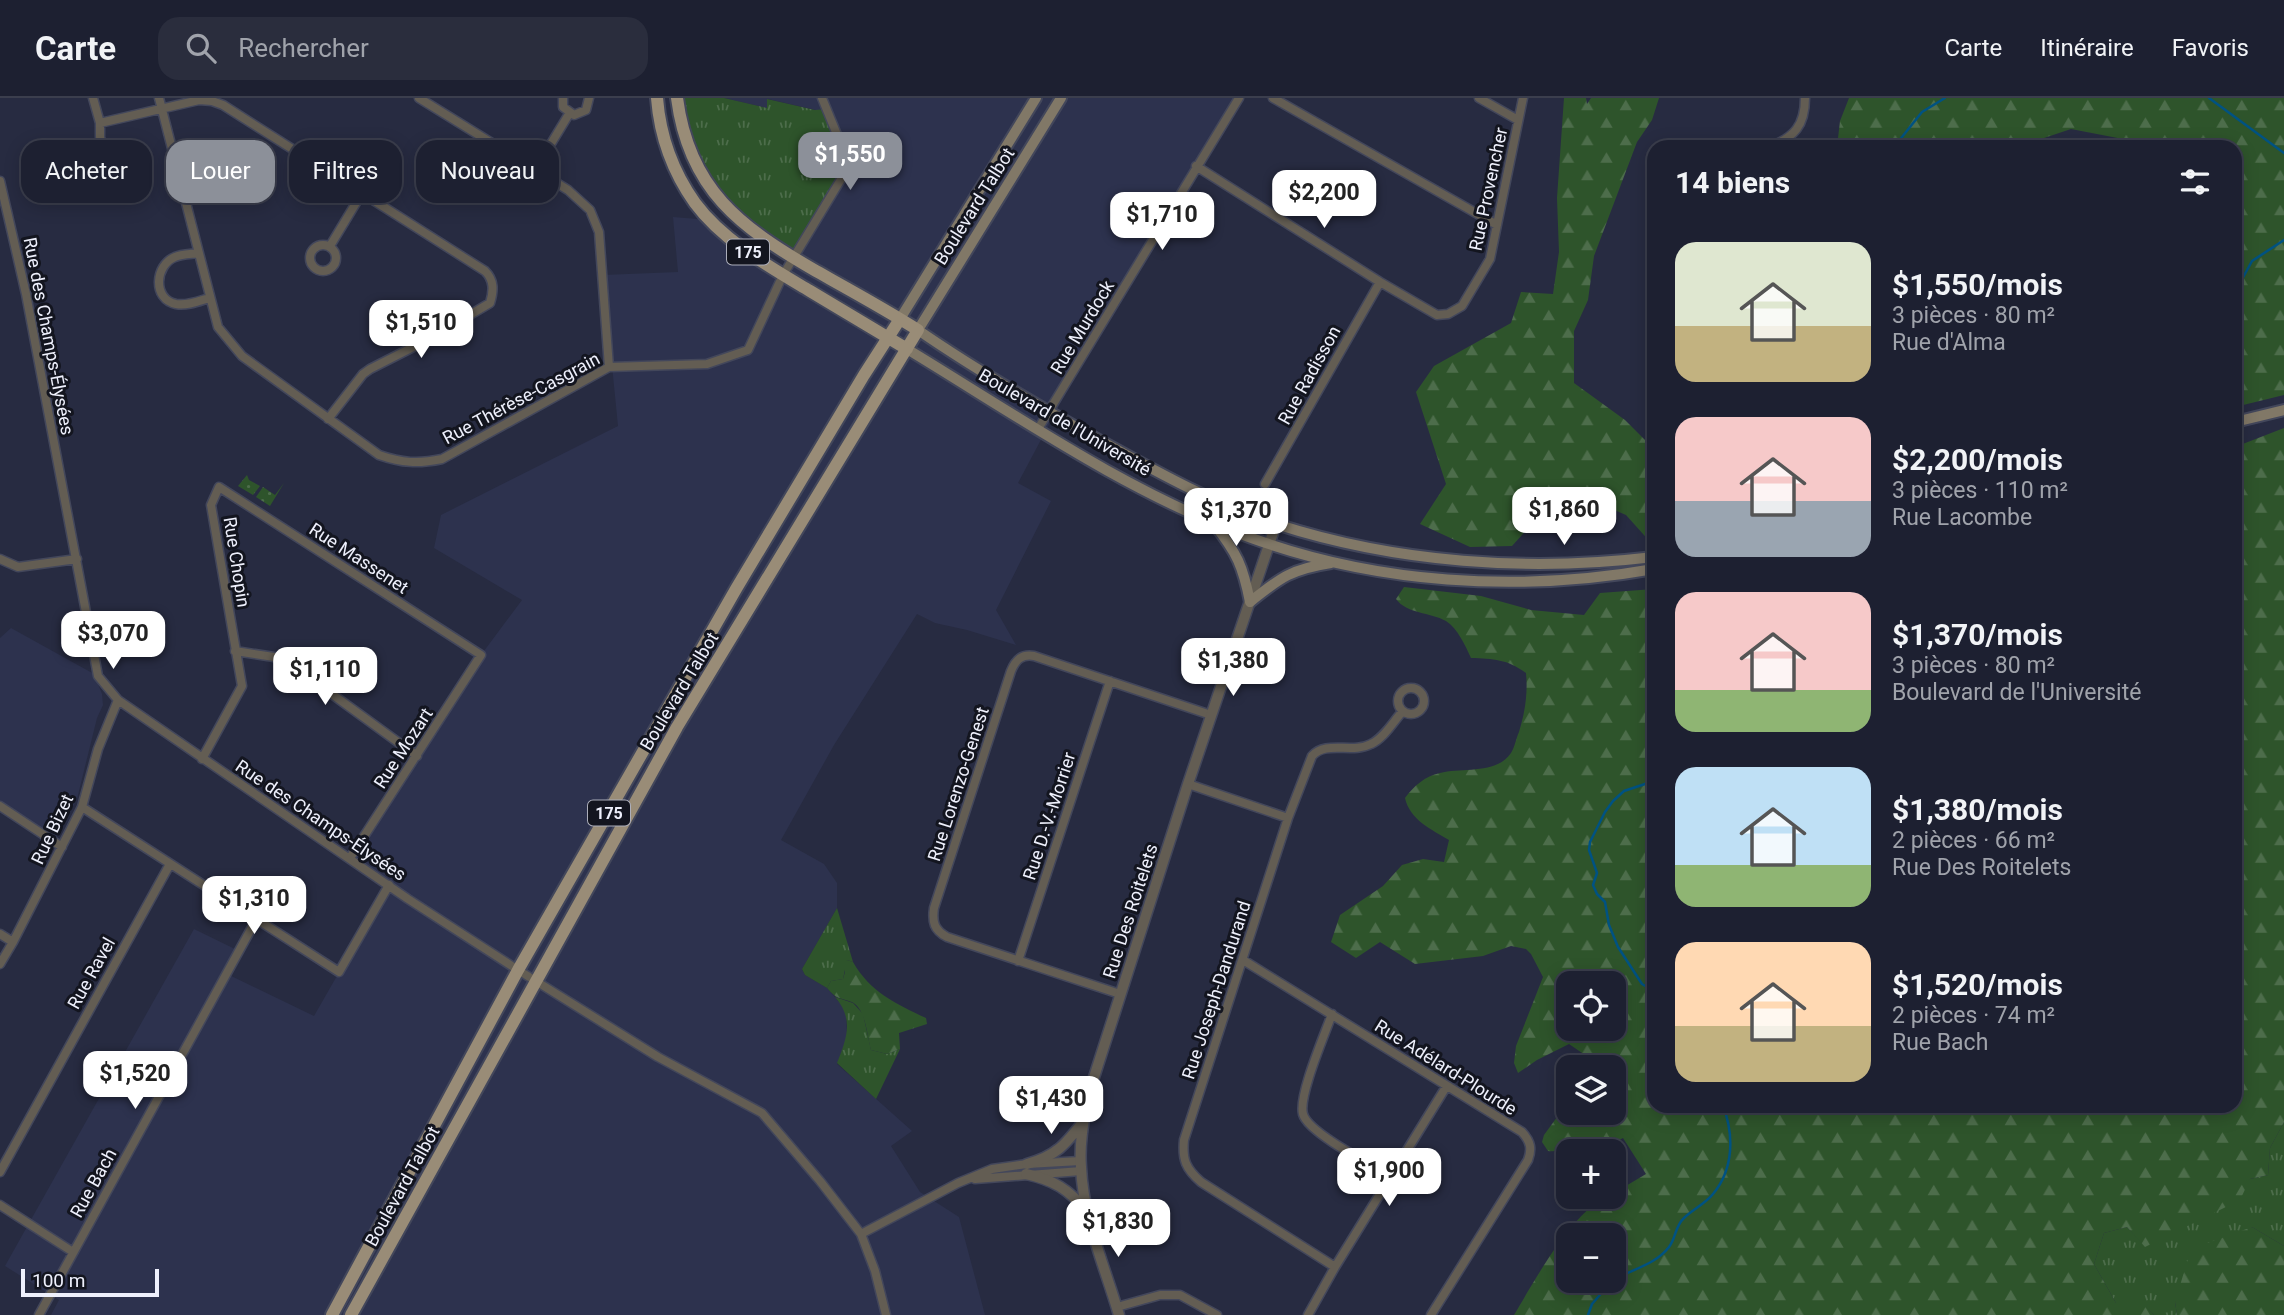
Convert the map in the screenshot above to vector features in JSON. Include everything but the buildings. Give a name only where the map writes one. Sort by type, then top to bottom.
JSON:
[{"type":"main road","name":"Boulevard de l'Université","points":[[657,98],[662,132],[675,168],[696,205],[754,257],[1038,429],[1127,480],[1212,522],[1270,543],[1337,562],[1433,579],[1488,583],[1548,582],[1617,576],[1647,570]]},
{"type":"main road","name":"Boulevard de l'Université","points":[[677,98],[685,137],[709,187],[745,226],[1049,412],[1204,496],[1276,524],[1354,545],[1409,555],[1544,564],[1647,557]]},
{"type":"main road","name":"Boulevard Talbot","points":[[332,1315],[518,970],[736,589],[1036,98]]},
{"type":"main road","name":"Boulevard Talbot","points":[[351,1315],[677,727],[1061,98]]},
{"type":"main road","points":[[2242,420],[2284,410]]},
{"type":"main road","points":[[1212,522],[1235,549],[1245,573],[1250,602]]},
{"type":"main road","points":[[1250,602],[1280,577],[1309,567],[1337,562]]},
{"type":"street","points":[[93,98],[100,123],[101,140]]},
{"type":"street","name":"Rue Thérèse-Casgrain","points":[[159,98],[218,327],[242,356],[328,419],[379,455],[404,463],[442,459],[609,367],[707,364],[748,350],[783,275],[843,176],[845,154],[822,98]]},
{"type":"street","points":[[419,98],[487,140]]},
{"type":"street","points":[[563,98],[563,107],[569,114]]},
{"type":"street","points":[[569,114],[583,113],[589,106],[589,98]]},
{"type":"street","name":"Rue Murdock","points":[[1038,429],[1239,98]]},
{"type":"street","points":[[1273,98],[1497,225]]},
{"type":"street","points":[[1479,98],[1518,120]]},
{"type":"street","name":"Rue Provencher","points":[[1380,282],[1437,315],[1448,314],[1462,306],[1490,260],[1523,98]]},
{"type":"street","points":[[1786,140],[1790,138],[1805,115],[1805,98]]},
{"type":"street","points":[[100,123],[199,100],[212,101],[223,105],[289,147]]},
{"type":"street","points":[[553,140],[569,114]]},
{"type":"street","points":[[1196,166],[1380,282]]},
{"type":"street","name":"Rue des Champs-Élysées","points":[[0,181],[26,293],[98,676],[118,700],[389,885],[518,970],[658,1056],[762,1114],[820,1181],[861,1234],[875,1272],[886,1315]]},
{"type":"street","points":[[559,185],[590,210],[599,232],[609,367]]},
{"type":"street","points":[[330,247],[356,203]]},
{"type":"street","points":[[328,419],[363,374],[483,309],[490,303],[493,294],[491,277],[485,271],[378,203]]},
{"type":"street","points":[[198,253],[174,257],[160,271],[158,285],[163,297],[174,304],[188,304],[209,298]]},
{"type":"street","name":"Rue Radisson","points":[[1265,484],[1380,282]]},
{"type":"street","name":"Rue Chopin","points":[[202,759],[242,686],[211,505],[219,487]]},
{"type":"street","name":"Rue Massenet","points":[[219,487],[481,654]]},
{"type":"street","name":"Rue Des Roitelets","points":[[1118,1311],[1087,1212],[1081,1166],[1083,1122],[1095,1071],[1276,524]]},
{"type":"street","points":[[0,559],[18,567],[76,559]]},
{"type":"street","points":[[235,651],[274,657],[318,684],[418,755]]},
{"type":"street","name":"Rue Mozart","points":[[350,858],[481,654]]},
{"type":"street","name":"Rue Lorenzo-Genest","points":[[1120,994],[939,933],[933,918],[1014,662],[1027,655],[1211,715]]},
{"type":"street","name":"Rue D.-V.-Morrier","points":[[1018,961],[1110,681]]},
{"type":"street","name":"Rue Bizet","points":[[0,964],[82,807],[98,749],[118,700]]},
{"type":"street","name":"Rue Joseph-Dandurand","points":[[1335,1267],[1201,1182],[1184,1163],[1184,1140],[1308,764],[1317,751],[1324,748],[1357,748],[1374,743],[1402,712]]},
{"type":"street","points":[[1188,784],[1288,818]]},
{"type":"street","points":[[0,806],[62,847]]},
{"type":"street","points":[[82,807],[339,972],[389,885]]},
{"type":"street","name":"Rue Ravel","points":[[0,1172],[170,864]]},
{"type":"street","name":"Rue Bach","points":[[39,1315],[256,920]]},
{"type":"street","points":[[0,934],[13,942]]},
{"type":"street","name":"Rue Adélard-Plourde","points":[[1243,960],[1522,1132],[1531,1145],[1531,1152],[1431,1315]]},
{"type":"street","points":[[1332,1014],[1303,1096],[1302,1113],[1312,1129],[1391,1176]]},
{"type":"street","points":[[1308,1315],[1446,1087]]},
{"type":"street","points":[[1027,1169],[1060,1150],[1083,1122]]},
{"type":"street","points":[[861,1234],[958,1183],[1027,1169],[1081,1166]]},
{"type":"street","points":[[1027,1169],[1066,1188],[1087,1212]]},
{"type":"street","points":[[0,1205],[73,1252]]},
{"type":"street","points":[[1118,1311],[1160,1295],[1180,1295],[1217,1315]]},
{"type":"shaded area","points":[[724,98],[1239,98],[1103,323],[1018,483],[1051,501],[996,610],[1016,645],[935,623],[917,614],[834,745],[781,840],[824,864],[837,883],[837,908],[802,969],[805,975],[827,988],[846,1010],[847,1038],[837,1064],[912,1131],[891,1146],[920,1192],[959,1217],[985,1315],[51,1315],[59,1300],[5,1266],[194,929],[239,951],[227,974],[314,1016],[389,885],[350,858],[481,655],[522,600],[434,548],[441,515],[618,426],[603,275],[678,272],[673,217],[710,220],[783,275],[794,259],[816,110],[768,99],[767,108]]},
{"type":"shaded area","points":[[11,628],[94,674],[102,694],[103,705],[97,718],[77,799],[54,842],[0,806],[0,638]]},
{"type":"green space","points":[[677,98],[724,98],[767,108],[767,99],[815,110],[827,109],[845,154],[843,176],[794,259],[709,187]]},
{"type":"green space","points":[[1564,98],[1586,98],[1587,104],[1591,98],[1659,98],[1652,120],[1637,142],[1594,256],[1588,300],[1574,331],[1574,383],[1625,420],[1647,442],[1647,538],[1626,515],[1591,500],[1541,514],[1512,546],[1470,547],[1420,524],[1446,484],[1416,392],[1434,366],[1511,323],[1521,292],[1553,294],[1559,252],[1557,198]]},
{"type":"green space","points":[[1849,98],[2284,98],[2284,395],[2242,405],[2242,140],[2128,140],[2071,129],[2038,140],[1838,140],[1840,121]]},
{"type":"green space","points":[[2284,428],[2284,1122],[2270,1148],[2268,1175],[2250,1179],[2240,1200],[2145,1247],[2127,1227],[2104,1233],[2094,1264],[2116,1303],[2142,1303],[2154,1315],[1514,1315],[1556,1247],[1556,1293],[1626,1293],[1626,1223],[1575,1223],[1590,1209],[1626,1209],[1626,1186],[1646,1174],[1623,1138],[1556,1139],[1556,1151],[1548,1151],[1542,1142],[1556,1118],[1556,1125],[1626,1125],[1626,1055],[1585,1055],[1569,1044],[1518,1073],[1514,1063],[1516,1046],[1543,977],[1526,949],[1511,946],[1483,956],[1415,964],[1380,942],[1356,958],[1331,942],[1340,915],[1383,886],[1402,865],[1423,859],[1444,862],[1449,840],[1416,818],[1405,798],[1408,794],[1429,776],[1488,767],[1505,760],[1514,748],[1523,718],[1526,673],[1500,661],[1471,658],[1450,624],[1440,618],[1412,610],[1396,599],[1404,587],[1481,596],[1531,610],[1584,615],[1600,593],[1647,590],[1647,1113],[2242,1113],[2242,444]]},
{"type":"green space","points":[[247,475],[249,480],[260,486],[253,495],[238,486]]},
{"type":"green space","points":[[284,483],[270,506],[256,497],[263,487],[275,495]]},
{"type":"green space","points":[[837,908],[853,962],[847,960],[843,979],[831,981],[827,988],[805,975],[802,969]]},
{"type":"green space","points":[[847,960],[853,962],[867,981],[885,996],[926,1018],[927,1024],[899,1033],[900,1049],[887,1054],[871,1050],[865,1023],[857,1005],[836,996],[827,988],[831,981],[843,979],[844,963]]},
{"type":"green space","points":[[835,997],[853,1003],[863,1014],[871,1050],[887,1054],[900,1049],[876,1099],[837,1063],[844,1045],[847,1021]]},
{"type":"green space","points":[[2284,1122],[2284,1246],[2252,1227],[2175,1302],[2177,1315],[2154,1315],[2141,1303],[2116,1303],[2094,1264],[2104,1233],[2127,1227],[2145,1246],[2173,1231],[2250,1179],[2268,1175],[2270,1148]]},
{"type":"green space","points":[[2252,1227],[2284,1246],[2284,1315],[2177,1315],[2175,1302],[2191,1249]]},
{"type":"waterway","points":[[1900,140],[1922,112],[1945,98]]},
{"type":"waterway","points":[[2209,98],[2284,153]]},
{"type":"waterway","points":[[2242,279],[2252,261],[2284,240]]},
{"type":"waterway","points":[[1647,783],[1624,791],[1613,801],[1590,842],[1589,850],[1597,873],[1593,885],[1605,902],[1609,925],[1618,947],[1642,984],[1647,987]]},
{"type":"waterway","points":[[1626,1274],[1663,1253],[1681,1221],[1710,1198],[1720,1184],[1730,1151],[1726,1113]]},
{"type":"waterway","points":[[1588,1315],[1592,1304],[1602,1293]]}]
